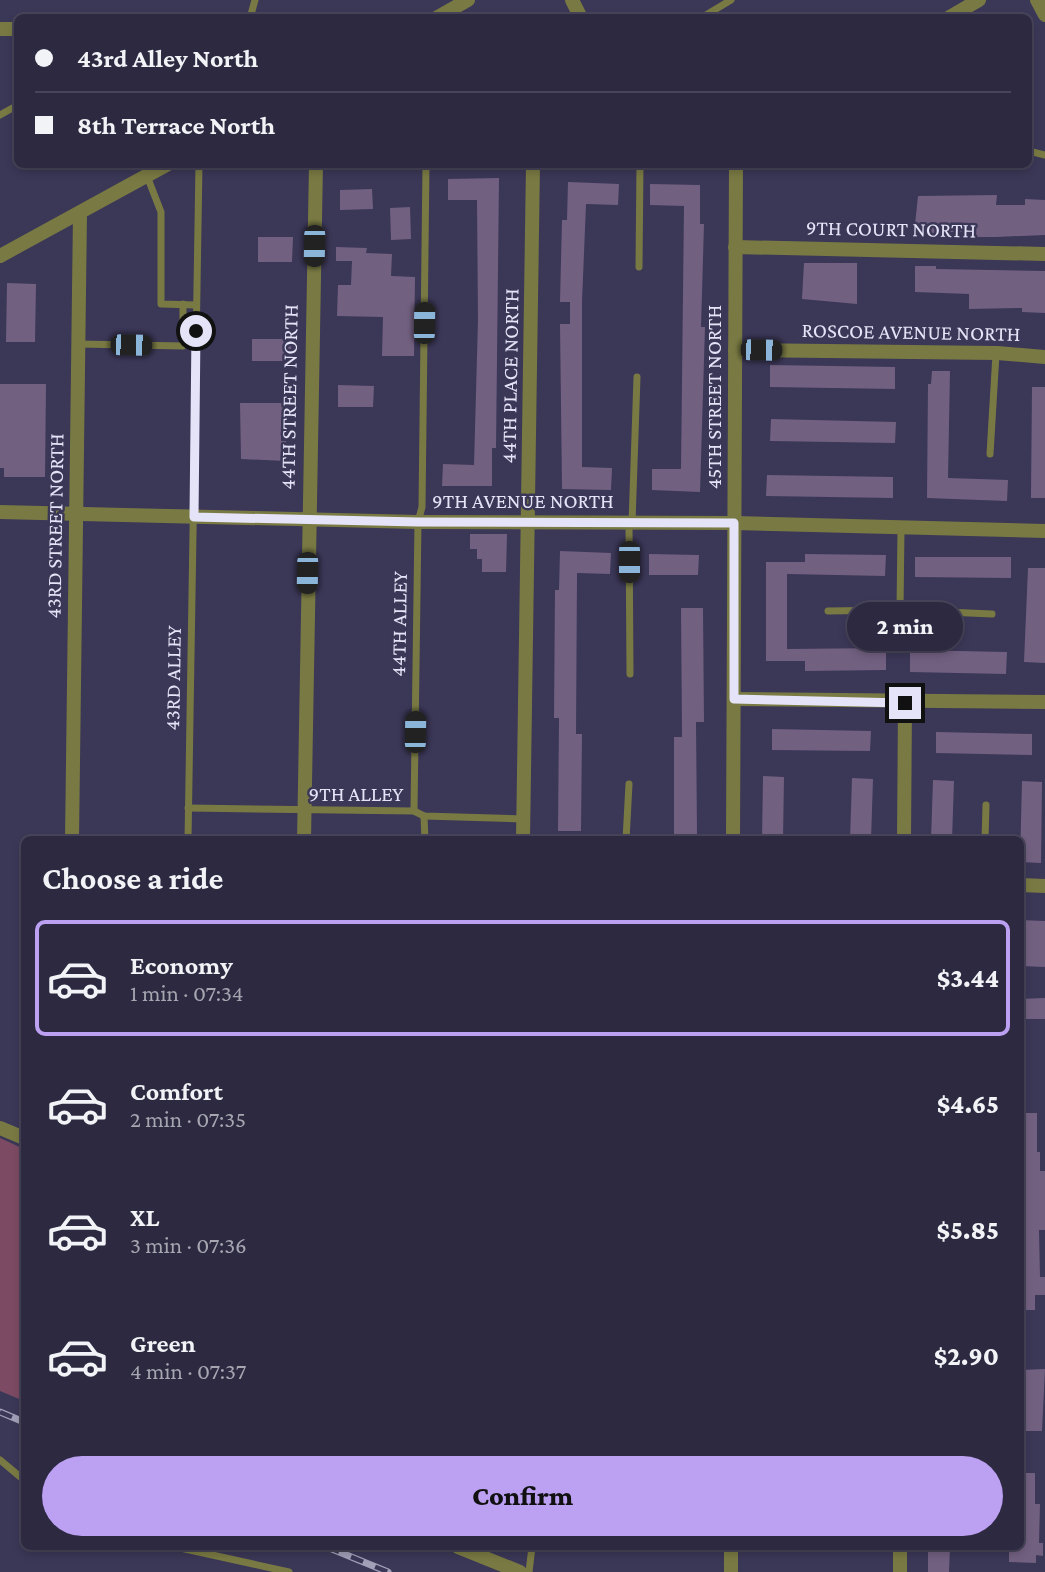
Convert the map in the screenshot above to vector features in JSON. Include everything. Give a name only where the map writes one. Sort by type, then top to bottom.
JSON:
[{"type":"street","points":[[443,14],[468,0]]},
{"type":"street","points":[[955,14],[979,0]]},
{"type":"street","points":[[1037,0],[1045,15]]},
{"type":"street","points":[[0,256],[161,168]]},
{"type":"street","name":"44TH STREET NORTH","points":[[304,836],[307,520],[316,168]]},
{"type":"street","name":"44TH PLACE NORTH","points":[[523,836],[533,168]]},
{"type":"street","name":"45TH STREET NORTH","points":[[733,836],[736,168]]},
{"type":"street","name":"43RD STREET NORTH","points":[[72,836],[80,213]]},
{"type":"street","name":"9TH COURT NORTH","points":[[735,247],[1045,254]]},
{"type":"street","name":"ROSCOE AVENUE NORTH","points":[[735,350],[996,353],[1045,357]]},
{"type":"street","name":"9TH AVENUE NORTH","points":[[0,512],[307,520],[734,523],[1045,531]]},
{"type":"street","points":[[734,699],[905,703],[1045,702]]},
{"type":"street","points":[[904,836],[905,703]]},
{"type":"street","points":[[1024,885],[1045,886]]},
{"type":"street","points":[[0,1128],[21,1137]]},
{"type":"street","points":[[465,1550],[520,1572]]},
{"type":"street","points":[[731,1550],[731,1572]]},
{"type":"street","points":[[900,1550],[900,1572]]},
{"type":"lane","points":[[708,14],[732,0]]},
{"type":"lane","name":"43RD ALLEY","points":[[188,836],[199,168]]},
{"type":"lane","name":"44TH ALLEY","points":[[414,811],[418,522],[422,507],[426,168]]},
{"type":"lane","points":[[639,267],[640,168]]},
{"type":"lane","points":[[147,176],[161,212],[161,304],[196,305]]},
{"type":"lane","points":[[78,344],[183,346],[183,304]]},
{"type":"lane","points":[[990,454],[996,353]]},
{"type":"lane","points":[[630,674],[631,523],[637,377]]},
{"type":"lane","points":[[900,610],[901,527]]},
{"type":"lane","points":[[828,611],[900,610],[992,614]]},
{"type":"lane","points":[[626,836],[629,784]]},
{"type":"lane","points":[[985,836],[986,804]]},
{"type":"lane","name":"9TH ALLEY","points":[[188,808],[414,811],[424,816],[523,819]]},
{"type":"lane","points":[[424,816],[425,836]]},
{"type":"lane","points":[[0,1460],[21,1478]]},
{"type":"lane","points":[[190,1550],[289,1572]]},
{"type":"lane","points":[[529,1572],[532,1550]]},
{"type":"shaded area","points":[[0,1138],[21,1148],[21,1400],[0,1391]]},
{"type":"building","points":[[499,178],[496,448],[492,448],[492,486],[442,486],[443,464],[474,465],[478,320],[477,200],[448,200],[448,179]]},
{"type":"building","points":[[568,182],[619,184],[618,205],[586,204],[582,302],[582,467],[612,468],[611,490],[562,489],[560,324],[570,324],[570,302],[560,302],[562,220],[567,220]]},
{"type":"building","points":[[650,184],[700,185],[700,224],[704,224],[701,327],[705,327],[700,492],[652,490],[652,469],[681,469],[684,206],[650,205]]},
{"type":"building","points":[[372,189],[373,209],[340,210],[340,190]]},
{"type":"building","points":[[997,195],[996,205],[1025,205],[1025,199],[1045,200],[1045,235],[973,237],[973,231],[914,234],[918,196]]},
{"type":"building","points":[[410,207],[411,239],[391,240],[390,208]]},
{"type":"building","points":[[258,237],[293,237],[292,262],[258,262]]},
{"type":"building","points":[[336,247],[367,248],[366,253],[392,254],[391,276],[415,277],[414,356],[382,356],[383,317],[337,316],[338,285],[351,285],[352,261],[336,261]]},
{"type":"building","points":[[804,263],[857,263],[857,304],[802,299]]},
{"type":"building","points":[[915,266],[936,266],[936,269],[1045,271],[1045,313],[1022,312],[1022,308],[969,309],[969,294],[915,292]]},
{"type":"building","points":[[7,283],[36,284],[35,342],[6,342]]},
{"type":"building","points":[[252,339],[291,339],[291,361],[252,361]]},
{"type":"building","points":[[770,365],[895,367],[895,389],[770,387]]},
{"type":"building","points":[[932,371],[950,371],[948,478],[1008,480],[1007,501],[927,498],[928,384],[931,384]]},
{"type":"building","points":[[0,384],[46,384],[45,477],[4,477],[4,468],[0,468]]},
{"type":"building","points":[[338,385],[374,386],[373,407],[338,407]]},
{"type":"building","points":[[1032,387],[1045,387],[1045,498],[1031,498]]},
{"type":"building","points":[[240,403],[288,403],[287,419],[281,419],[281,441],[286,441],[286,461],[241,459]]},
{"type":"building","points":[[771,419],[896,422],[895,443],[770,441]]},
{"type":"building","points":[[767,475],[893,477],[893,498],[766,496]]},
{"type":"building","points":[[470,534],[507,534],[506,572],[482,572],[482,559],[477,559],[477,549],[470,549]]},
{"type":"building","points":[[560,551],[611,553],[610,574],[577,573],[576,734],[582,734],[581,831],[558,831],[559,718],[554,718],[555,590],[559,590]]},
{"type":"building","points":[[649,554],[699,555],[698,575],[649,575]]},
{"type":"building","points":[[805,554],[886,555],[885,576],[787,574],[787,649],[886,648],[886,670],[805,671],[805,661],[766,661],[766,562],[805,562]]},
{"type":"building","points":[[915,557],[1011,557],[1011,578],[915,577]]},
{"type":"building","points":[[1028,568],[1045,568],[1045,663],[1024,662]]},
{"type":"building","points":[[681,608],[703,608],[704,722],[696,722],[697,834],[674,834],[674,737],[682,737]]},
{"type":"building","points":[[910,650],[1007,652],[1006,674],[910,672]]},
{"type":"building","points":[[772,729],[871,731],[870,751],[772,750]]},
{"type":"building","points":[[936,732],[1032,734],[1032,755],[936,753]]},
{"type":"building","points":[[763,776],[784,777],[783,836],[762,836]]},
{"type":"building","points":[[852,778],[873,779],[871,836],[850,836]]},
{"type":"building","points":[[933,780],[954,781],[952,836],[931,836]]},
{"type":"building","points":[[1022,781],[1042,782],[1041,863],[1024,862],[1024,836],[1021,836]]},
{"type":"building","points":[[1024,920],[1045,921],[1045,967],[1024,966]]},
{"type":"building","points":[[1045,998],[1045,1019],[1024,1019],[1024,999]]},
{"type":"building","points":[[1024,1113],[1037,1113],[1037,1152],[1040,1152],[1040,1171],[1045,1171],[1045,1230],[1039,1230],[1040,1277],[1045,1277],[1045,1295],[1035,1295],[1035,1310],[1024,1310]]},
{"type":"building","points":[[1045,1369],[1042,1431],[1024,1431],[1024,1370]]},
{"type":"building","points":[[1024,1473],[1035,1473],[1035,1504],[1040,1504],[1039,1543],[1043,1543],[1043,1556],[1036,1555],[1036,1563],[1009,1562],[1009,1550],[1024,1550]]},
{"type":"building","points":[[928,1550],[950,1550],[949,1572],[928,1572]]},
{"type":"railway","points":[[0,1412],[21,1421]]},
{"type":"railway","points":[[334,1550],[388,1572]]},
{"type":"route","points":[[196,331],[194,517],[418,522],[734,523],[734,699],[905,703]]}]
